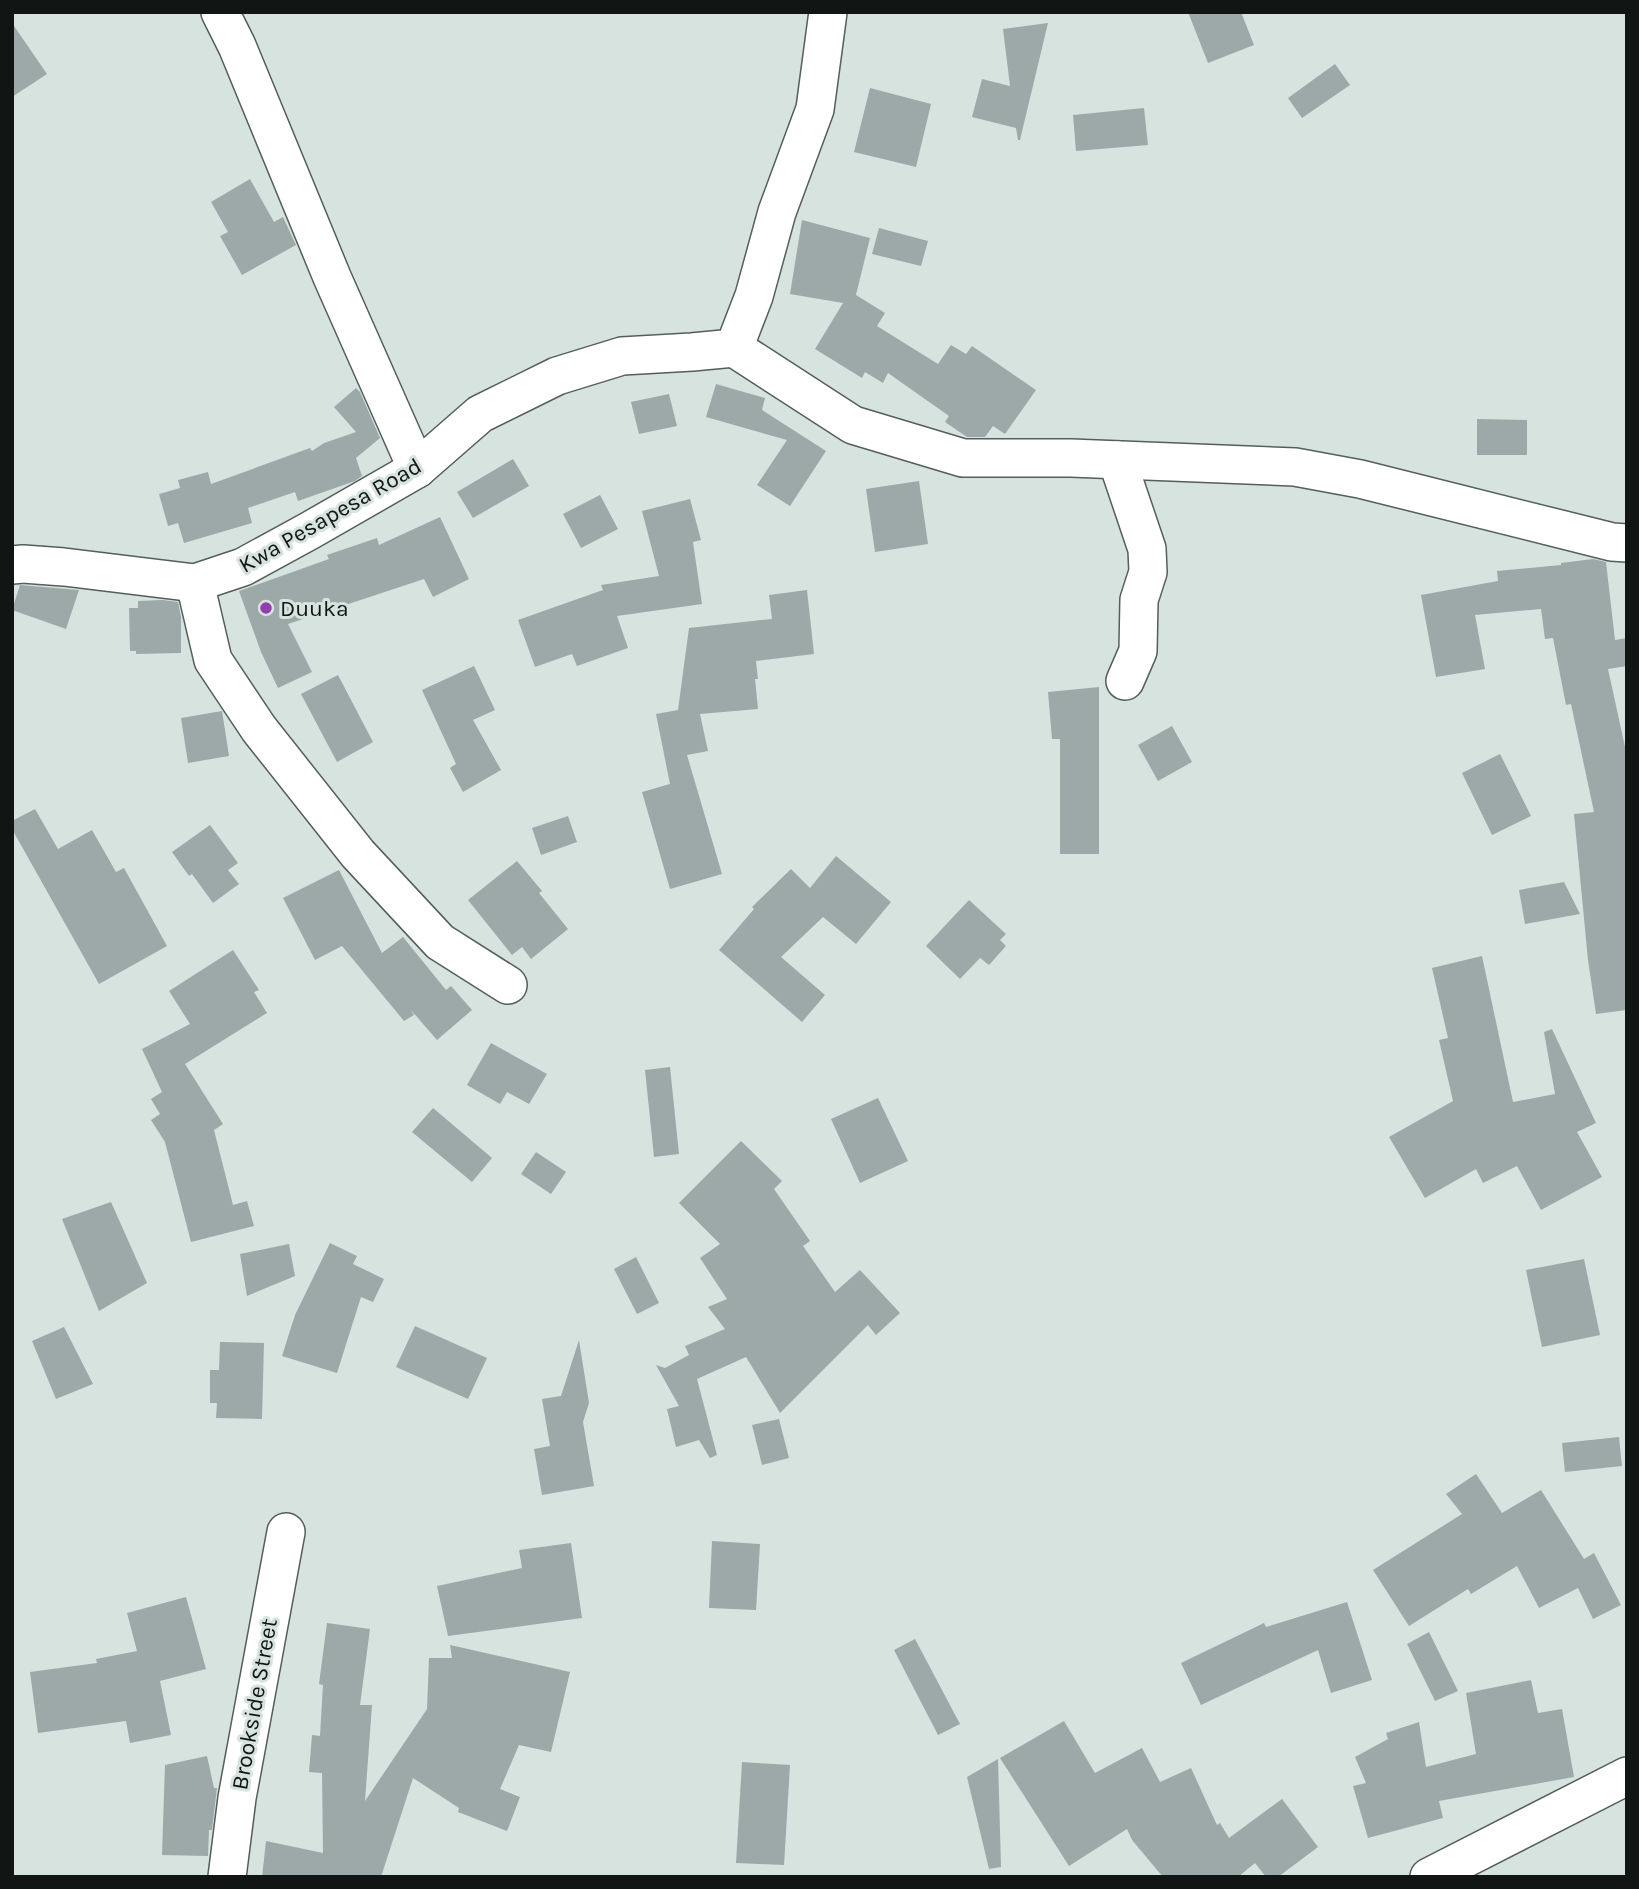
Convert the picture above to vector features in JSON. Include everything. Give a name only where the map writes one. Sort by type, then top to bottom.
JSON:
[{"type":"street","points":[[220,12],[237,46],[332,277],[417,469]]},
{"type":"street","points":[[828,12],[815,109],[778,212],[754,296],[734,348],[853,425],[963,458],[1117,460],[1295,467],[1360,479],[1612,542],[1627,543]]},
{"type":"street","name":"Kwa Pesapesa Road","points":[[12,565],[64,567],[195,583],[243,567],[417,469],[480,414],[557,376],[622,356],[734,348]]},
{"type":"street","points":[[1117,460],[1147,549],[1148,572],[1139,600],[1138,651],[1125,681]]},
{"type":"street","points":[[195,583],[213,660],[259,729],[358,854],[440,942],[508,985]]},
{"type":"street","name":"Brookside Street","points":[[227,1877],[237,1798],[286,1532]]},
{"type":"street","points":[[1429,1877],[1627,1776]]},
{"type":"building","points":[[1188,12],[1241,12],[1254,45],[1208,63]]},
{"type":"building","points":[[12,23],[47,74],[12,97]]},
{"type":"building","points":[[1048,23],[1020,140],[1016,128],[972,117],[982,79],[1010,86],[1003,29]]},
{"type":"building","points":[[1335,64],[1350,85],[1302,118],[1288,98]]},
{"type":"building","points":[[870,88],[931,104],[916,167],[854,152]]},
{"type":"building","points":[[1144,108],[1148,145],[1076,151],[1073,115]]},
{"type":"building","points":[[250,179],[274,222],[283,217],[296,245],[242,275],[220,236],[228,232],[211,202]]},
{"type":"building","points":[[802,220],[870,238],[856,295],[885,313],[877,326],[938,364],[951,345],[966,354],[972,346],[1036,390],[1005,434],[993,426],[985,437],[967,437],[945,422],[949,416],[888,373],[883,383],[865,372],[862,378],[815,349],[843,303],[790,294]]},
{"type":"building","points":[[879,228],[928,241],[921,266],[872,254]]},
{"type":"building","points":[[716,384],[765,398],[762,410],[826,451],[790,506],[757,485],[787,440],[706,417]]},
{"type":"building","points":[[356,388],[380,438],[356,458],[362,476],[355,481],[298,501],[295,492],[248,508],[252,523],[184,543],[178,523],[168,526],[159,494],[180,488],[178,480],[208,472],[211,484],[310,448],[312,451],[324,443],[356,432],[334,407]]},
{"type":"building","points":[[669,394],[677,426],[639,434],[631,402]]},
{"type":"building","points":[[1477,419],[1527,420],[1527,455],[1477,455]]},
{"type":"building","points":[[513,459],[529,486],[473,518],[457,492]]},
{"type":"building","points":[[919,481],[928,544],[875,552],[866,489]]},
{"type":"building","points":[[600,495],[618,529],[581,548],[563,514]]},
{"type":"building","points":[[690,499],[701,540],[693,542],[702,604],[617,616],[628,648],[577,666],[572,654],[535,667],[518,620],[603,590],[601,585],[659,576],[642,511]]},
{"type":"building","points":[[440,517],[469,579],[433,597],[424,579],[288,624],[312,672],[278,688],[261,652],[239,591],[329,559],[327,555],[377,538],[379,545]]},
{"type":"building","points":[[1593,559],[1606,562],[1615,640],[1627,638],[1627,666],[1608,669],[1627,756],[1627,1010],[1596,1014],[1574,814],[1594,812],[1571,704],[1566,705],[1553,638],[1545,639],[1541,609],[1475,615],[1485,669],[1436,677],[1421,595],[1498,581],[1497,571]]},
{"type":"building","points":[[20,585],[79,590],[66,629],[12,610]]},
{"type":"building","points":[[807,590],[814,654],[756,661],[758,709],[700,714],[708,751],[687,755],[722,874],[670,889],[642,792],[670,784],[656,714],[678,710],[689,628],[772,619],[769,595]]},
{"type":"building","points":[[138,601],[178,602],[181,617],[181,653],[136,654],[136,651],[130,651],[129,608],[138,608]]},
{"type":"building","points":[[474,666],[495,710],[473,720],[501,770],[463,792],[450,768],[456,764],[422,690]]},
{"type":"building","points":[[338,675],[373,742],[337,762],[301,694]]},
{"type":"building","points":[[1099,687],[1099,854],[1060,854],[1060,739],[1052,739],[1048,692]]},
{"type":"building","points":[[222,711],[229,756],[188,763],[181,718]]},
{"type":"building","points":[[1172,726],[1192,762],[1158,781],[1138,745]]},
{"type":"building","points":[[1500,754],[1531,816],[1492,835],[1462,773]]},
{"type":"building","points":[[35,809],[58,849],[92,830],[116,872],[124,868],[167,946],[99,984],[12,829],[12,821]]},
{"type":"building","points":[[568,816],[577,842],[541,855],[532,828]]},
{"type":"building","points":[[210,825],[238,863],[228,870],[239,884],[213,903],[172,852]]},
{"type":"building","points":[[836,856],[891,902],[856,944],[823,917],[781,957],[825,995],[802,1022],[719,950],[754,909],[752,907],[791,869],[810,888]]},
{"type":"building","points":[[517,861],[568,929],[531,959],[522,947],[512,955],[468,900]]},
{"type":"building","points":[[339,870],[382,953],[403,937],[446,990],[451,986],[472,1010],[437,1040],[411,1010],[414,1015],[404,1021],[342,946],[315,960],[283,898]]},
{"type":"building","points":[[1564,882],[1580,914],[1525,924],[1519,890]]},
{"type":"building","points":[[969,900],[1006,934],[1000,940],[1006,946],[989,965],[980,958],[960,979],[926,946]]},
{"type":"building","points":[[233,950],[259,990],[254,992],[267,1013],[185,1064],[223,1124],[214,1130],[233,1205],[247,1201],[254,1226],[191,1242],[165,1142],[151,1120],[160,1114],[151,1099],[162,1092],[142,1049],[190,1024],[169,991]]},
{"type":"building","points":[[1482,956],[1513,1102],[1555,1094],[1544,1032],[1552,1029],[1596,1123],[1577,1132],[1602,1177],[1541,1210],[1517,1166],[1483,1183],[1476,1169],[1425,1198],[1389,1137],[1453,1101],[1439,1040],[1448,1038],[1432,968]]},
{"type":"building","points":[[491,1043],[547,1074],[529,1104],[507,1092],[500,1104],[467,1085]]},
{"type":"building","points":[[670,1067],[679,1154],[654,1157],[645,1070]]},
{"type":"building","points":[[878,1098],[908,1161],[860,1183],[831,1119]]},
{"type":"building","points":[[433,1108],[492,1158],[472,1182],[412,1132]]},
{"type":"building","points":[[741,1141],[782,1181],[774,1189],[810,1241],[803,1246],[835,1292],[860,1270],[900,1313],[876,1335],[868,1325],[780,1413],[746,1357],[697,1379],[717,1455],[710,1458],[699,1440],[676,1447],[667,1409],[679,1406],[656,1365],[665,1368],[689,1355],[685,1346],[725,1329],[708,1307],[727,1299],[700,1258],[720,1244],[679,1203]]},
{"type":"building","points":[[536,1152],[566,1172],[551,1194],[521,1174]]},
{"type":"building","points":[[111,1202],[147,1283],[99,1311],[62,1219]]},
{"type":"building","points":[[330,1243],[357,1256],[353,1264],[384,1279],[373,1302],[361,1297],[337,1373],[282,1356],[295,1315]]},
{"type":"building","points":[[289,1244],[295,1276],[247,1296],[240,1254]]},
{"type":"building","points":[[636,1257],[659,1303],[637,1314],[614,1269]]},
{"type":"building","points":[[1584,1259],[1600,1335],[1542,1347],[1526,1270]]},
{"type":"building","points":[[415,1326],[487,1358],[468,1399],[396,1367]]},
{"type":"building","points":[[64,1327],[93,1384],[56,1399],[32,1341]]},
{"type":"building","points":[[579,1340],[589,1403],[583,1422],[594,1486],[542,1495],[534,1449],[550,1446],[542,1399],[561,1396]]},
{"type":"building","points":[[220,1342],[264,1343],[262,1419],[216,1418],[217,1403],[210,1403],[210,1370],[219,1370]]},
{"type":"building","points":[[779,1419],[789,1458],[762,1465],[752,1425]]},
{"type":"building","points":[[1619,1437],[1622,1466],[1565,1472],[1562,1443]]},
{"type":"building","points":[[1476,1474],[1502,1513],[1541,1490],[1584,1559],[1594,1553],[1621,1605],[1593,1619],[1578,1588],[1539,1608],[1517,1566],[1471,1594],[1468,1589],[1409,1626],[1373,1570],[1462,1514],[1446,1494]]},
{"type":"building","points":[[712,1541],[760,1544],[756,1610],[709,1608]]},
{"type":"building","points":[[571,1543],[582,1618],[448,1636],[437,1586],[522,1568],[519,1550]]},
{"type":"building","points":[[186,1597],[206,1669],[160,1681],[171,1735],[130,1743],[126,1721],[38,1733],[30,1672],[97,1663],[96,1659],[137,1651],[127,1613]]},
{"type":"building","points":[[1347,1602],[1372,1680],[1331,1693],[1318,1650],[1201,1705],[1181,1663],[1264,1623],[1266,1627]]},
{"type":"building","points":[[327,1623],[370,1629],[360,1705],[372,1705],[365,1801],[427,1709],[429,1658],[452,1658],[450,1645],[570,1672],[551,1752],[519,1745],[500,1789],[520,1797],[507,1831],[458,1812],[459,1808],[413,1778],[381,1877],[262,1877],[266,1841],[323,1853],[322,1773],[309,1772],[312,1735],[320,1736],[323,1685],[319,1684]]},
{"type":"building","points":[[1429,1632],[1458,1691],[1435,1701],[1407,1644]]},
{"type":"building","points":[[915,1639],[960,1724],[938,1735],[894,1650]]},
{"type":"building","points":[[1531,1680],[1538,1713],[1562,1709],[1574,1777],[1439,1801],[1443,1818],[1368,1838],[1353,1786],[1366,1783],[1355,1757],[1388,1739],[1386,1733],[1419,1722],[1426,1767],[1476,1754],[1466,1693]]},
{"type":"building","points":[[1064,1721],[1095,1773],[1142,1748],[1160,1782],[1191,1768],[1217,1825],[1220,1823],[1229,1838],[1282,1799],[1318,1847],[1278,1877],[1266,1877],[1255,1863],[1238,1877],[1163,1877],[1132,1840],[1127,1829],[1069,1866],[1000,1758]]},
{"type":"building","points":[[207,1756],[214,1788],[217,1788],[212,1830],[209,1830],[208,1856],[162,1855],[165,1765]]},
{"type":"building","points":[[998,1759],[1001,1867],[989,1869],[967,1777]]},
{"type":"building","points":[[742,1762],[790,1765],[784,1865],[736,1863]]},
{"type":"place","name":"Duuka","points":[[266,608]]}]
